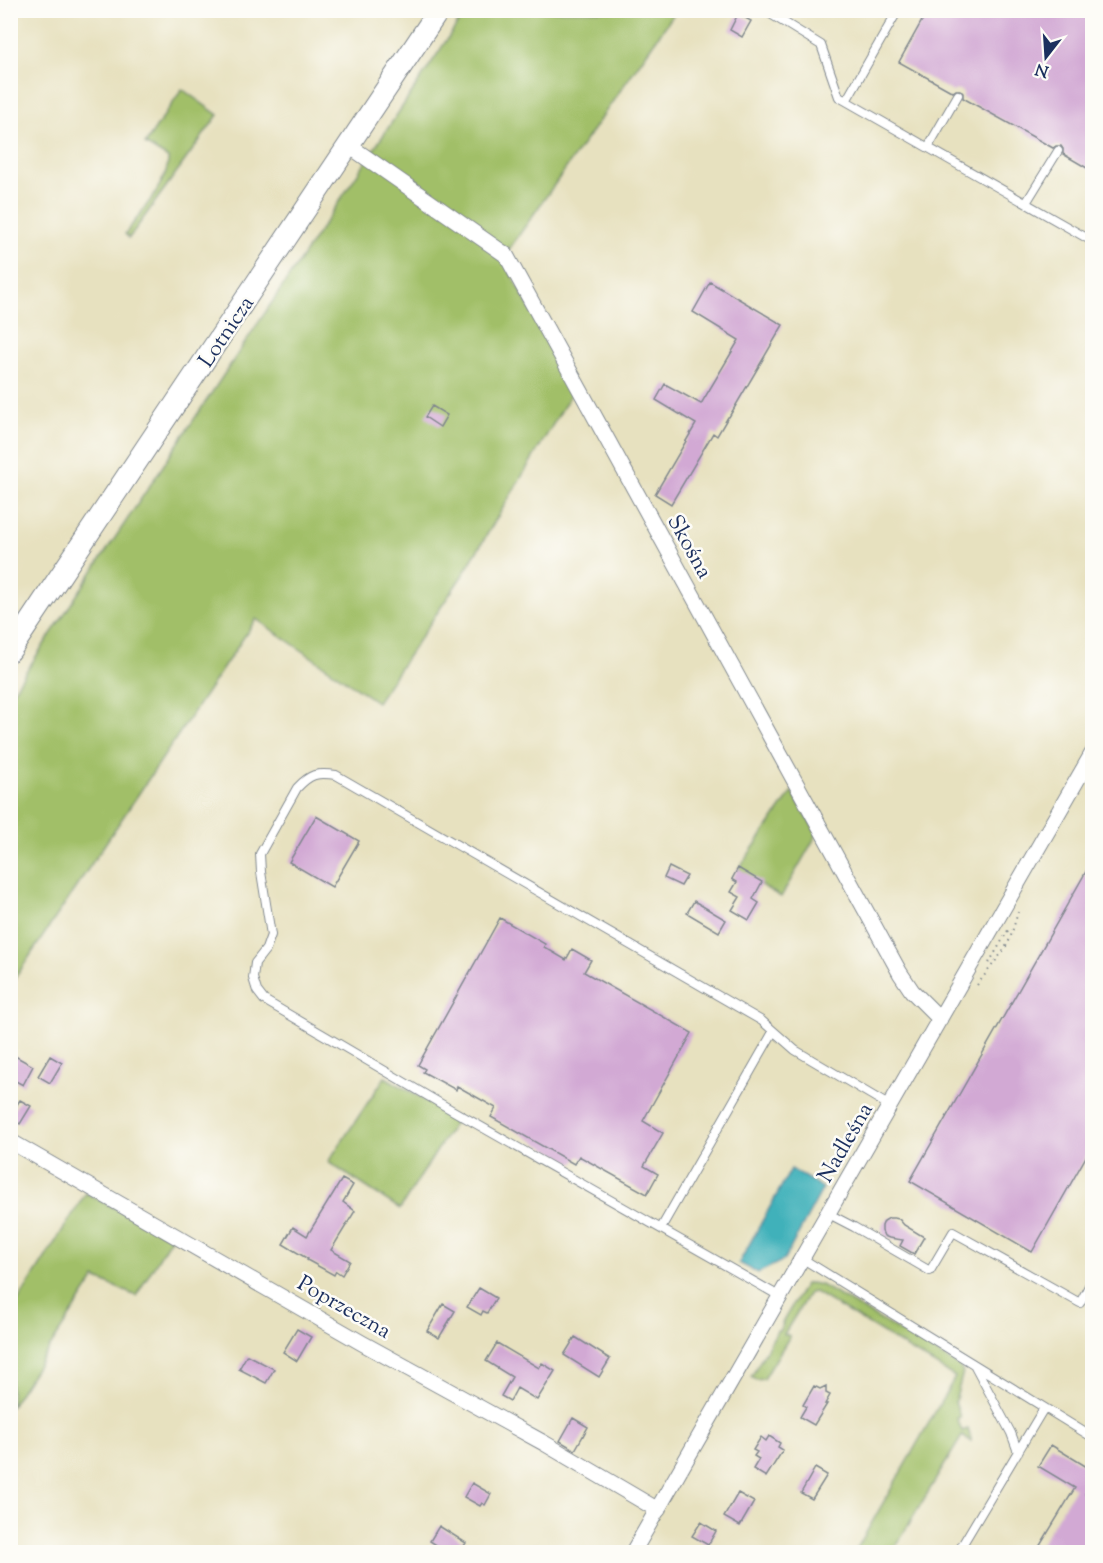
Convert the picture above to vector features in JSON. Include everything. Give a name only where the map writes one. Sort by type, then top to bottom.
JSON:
[{"type":"main road","name":"Lotnicza","points":[[10,651],[439,10]]},
{"type":"street","name":"Skośna","points":[[348,145],[506,255],[900,973],[912,991],[940,1019]]},
{"type":"street","name":"Nadleśna","points":[[633,1552],[1092,754]]},
{"type":"street","name":"Poprzeczna","points":[[10,1141],[352,1337],[544,1443],[658,1510]]},
{"type":"lane","points":[[764,10],[821,45],[839,97],[1092,242]]},
{"type":"lane","points":[[846,101],[898,10]]},
{"type":"lane","points":[[928,147],[958,95]]},
{"type":"lane","points":[[1026,203],[1058,151]]},
{"type":"lane","points":[[781,1297],[450,1109],[264,1000],[257,991],[253,978],[255,963],[266,950],[271,935],[260,854],[297,788],[314,775],[324,773],[336,775],[762,1022],[795,1050],[890,1106]]},
{"type":"lane","points":[[661,1228],[773,1032]]},
{"type":"lane","points":[[829,1214],[930,1271],[953,1232],[1080,1303],[1092,1280]]},
{"type":"lane","points":[[803,1259],[1092,1437]]},
{"type":"lane","points":[[975,1365],[1011,1433],[1018,1452]]},
{"type":"lane","points":[[958,1552],[1044,1408]]},
{"type":"green space","points":[[466,11],[676,11],[503,258],[573,391],[464,573],[377,702],[256,619],[11,984],[11,694]]},
{"type":"green space","points":[[182,89],[218,115],[129,238],[125,234],[159,187],[167,167],[168,158],[145,144]]},
{"type":"green space","points":[[792,792],[817,834],[781,897],[737,871]]},
{"type":"green space","points":[[385,1077],[457,1119],[400,1209],[328,1162]]},
{"type":"green space","points":[[86,1193],[171,1238],[136,1296],[95,1278],[11,1406],[11,1312]]},
{"type":"green space","points":[[805,1284],[821,1285],[959,1366],[963,1372],[955,1402],[960,1417],[957,1418],[962,1431],[968,1429],[971,1441],[962,1436],[892,1552],[855,1552],[955,1377],[815,1292],[809,1293],[784,1334],[790,1336],[764,1379],[756,1380],[751,1377]]},
{"type":"water","points":[[791,1169],[823,1188],[784,1260],[758,1273],[739,1263]]},
{"type":"building","points":[[928,10],[1092,10],[1092,171],[1063,154],[1061,146],[1053,148],[963,98],[960,90],[953,92],[899,62]]},
{"type":"building","points":[[738,14],[751,21],[742,37],[730,30]]},
{"type":"building","points":[[710,282],[783,325],[729,417],[717,436],[713,433],[671,504],[655,494],[696,424],[656,400],[665,384],[701,404],[739,340],[693,312]]},
{"type":"building","points":[[432,406],[447,415],[440,427],[425,417]]},
{"type":"building","points":[[316,816],[359,841],[332,887],[289,862]]},
{"type":"building","points":[[1092,861],[1092,1146],[1032,1252],[910,1181]]},
{"type":"building","points":[[669,867],[687,876],[681,886],[664,878]]},
{"type":"building","points":[[738,868],[762,882],[753,899],[759,903],[749,920],[732,910],[740,897],[731,892],[737,882],[732,879]]},
{"type":"building","points":[[694,901],[726,920],[719,932],[687,913]]},
{"type":"building","points":[[500,918],[545,944],[544,947],[566,960],[572,949],[591,960],[584,972],[692,1033],[643,1121],[663,1133],[644,1166],[658,1174],[647,1194],[579,1156],[574,1164],[491,1117],[496,1108],[457,1086],[456,1090],[423,1072],[425,1069],[418,1065]]},
{"type":"building","points":[[15,1056],[33,1066],[23,1085],[10,1078],[10,1064]]},
{"type":"building","points":[[50,1056],[62,1063],[50,1083],[38,1076]]},
{"type":"building","points":[[20,1100],[31,1106],[20,1124],[10,1115]]},
{"type":"building","points":[[342,1179],[353,1185],[343,1202],[355,1211],[331,1250],[350,1261],[342,1275],[336,1271],[334,1275],[283,1244],[293,1227],[307,1236]]},
{"type":"building","points":[[889,1218],[899,1219],[904,1225],[924,1237],[914,1254],[900,1246],[903,1240],[884,1236],[882,1226]]},
{"type":"building","points":[[479,1288],[496,1298],[487,1313],[483,1311],[481,1315],[467,1307]]},
{"type":"building","points":[[443,1304],[455,1311],[439,1338],[427,1331]]},
{"type":"building","points":[[297,1329],[311,1337],[297,1361],[283,1352]]},
{"type":"building","points":[[575,1337],[610,1359],[599,1377],[564,1355]]},
{"type":"building","points":[[497,1343],[539,1368],[542,1363],[555,1371],[537,1400],[517,1388],[510,1401],[501,1396],[512,1377],[486,1361]]},
{"type":"building","points":[[247,1355],[274,1369],[266,1383],[239,1369]]},
{"type":"building","points":[[814,1386],[820,1389],[826,1386],[826,1393],[830,1395],[814,1425],[800,1417],[806,1407],[803,1405]]},
{"type":"building","points":[[573,1418],[588,1427],[575,1450],[560,1441]]},
{"type":"building","points":[[769,1436],[780,1443],[778,1447],[783,1450],[766,1477],[753,1469],[759,1459],[754,1456],[757,1452],[753,1450],[761,1437],[766,1441]]},
{"type":"building","points":[[1051,1445],[1092,1470],[1092,1480],[1085,1494],[1092,1498],[1092,1552],[1036,1552],[1075,1488],[1038,1466]]},
{"type":"building","points":[[815,1468],[827,1475],[812,1499],[801,1493]]},
{"type":"building","points":[[472,1483],[491,1494],[485,1505],[482,1503],[480,1506],[464,1497]]},
{"type":"building","points":[[738,1493],[754,1502],[740,1526],[724,1517]]},
{"type":"building","points":[[701,1522],[716,1531],[708,1545],[692,1536]]},
{"type":"building","points":[[439,1526],[466,1543],[460,1552],[447,1552],[430,1541]]}]
